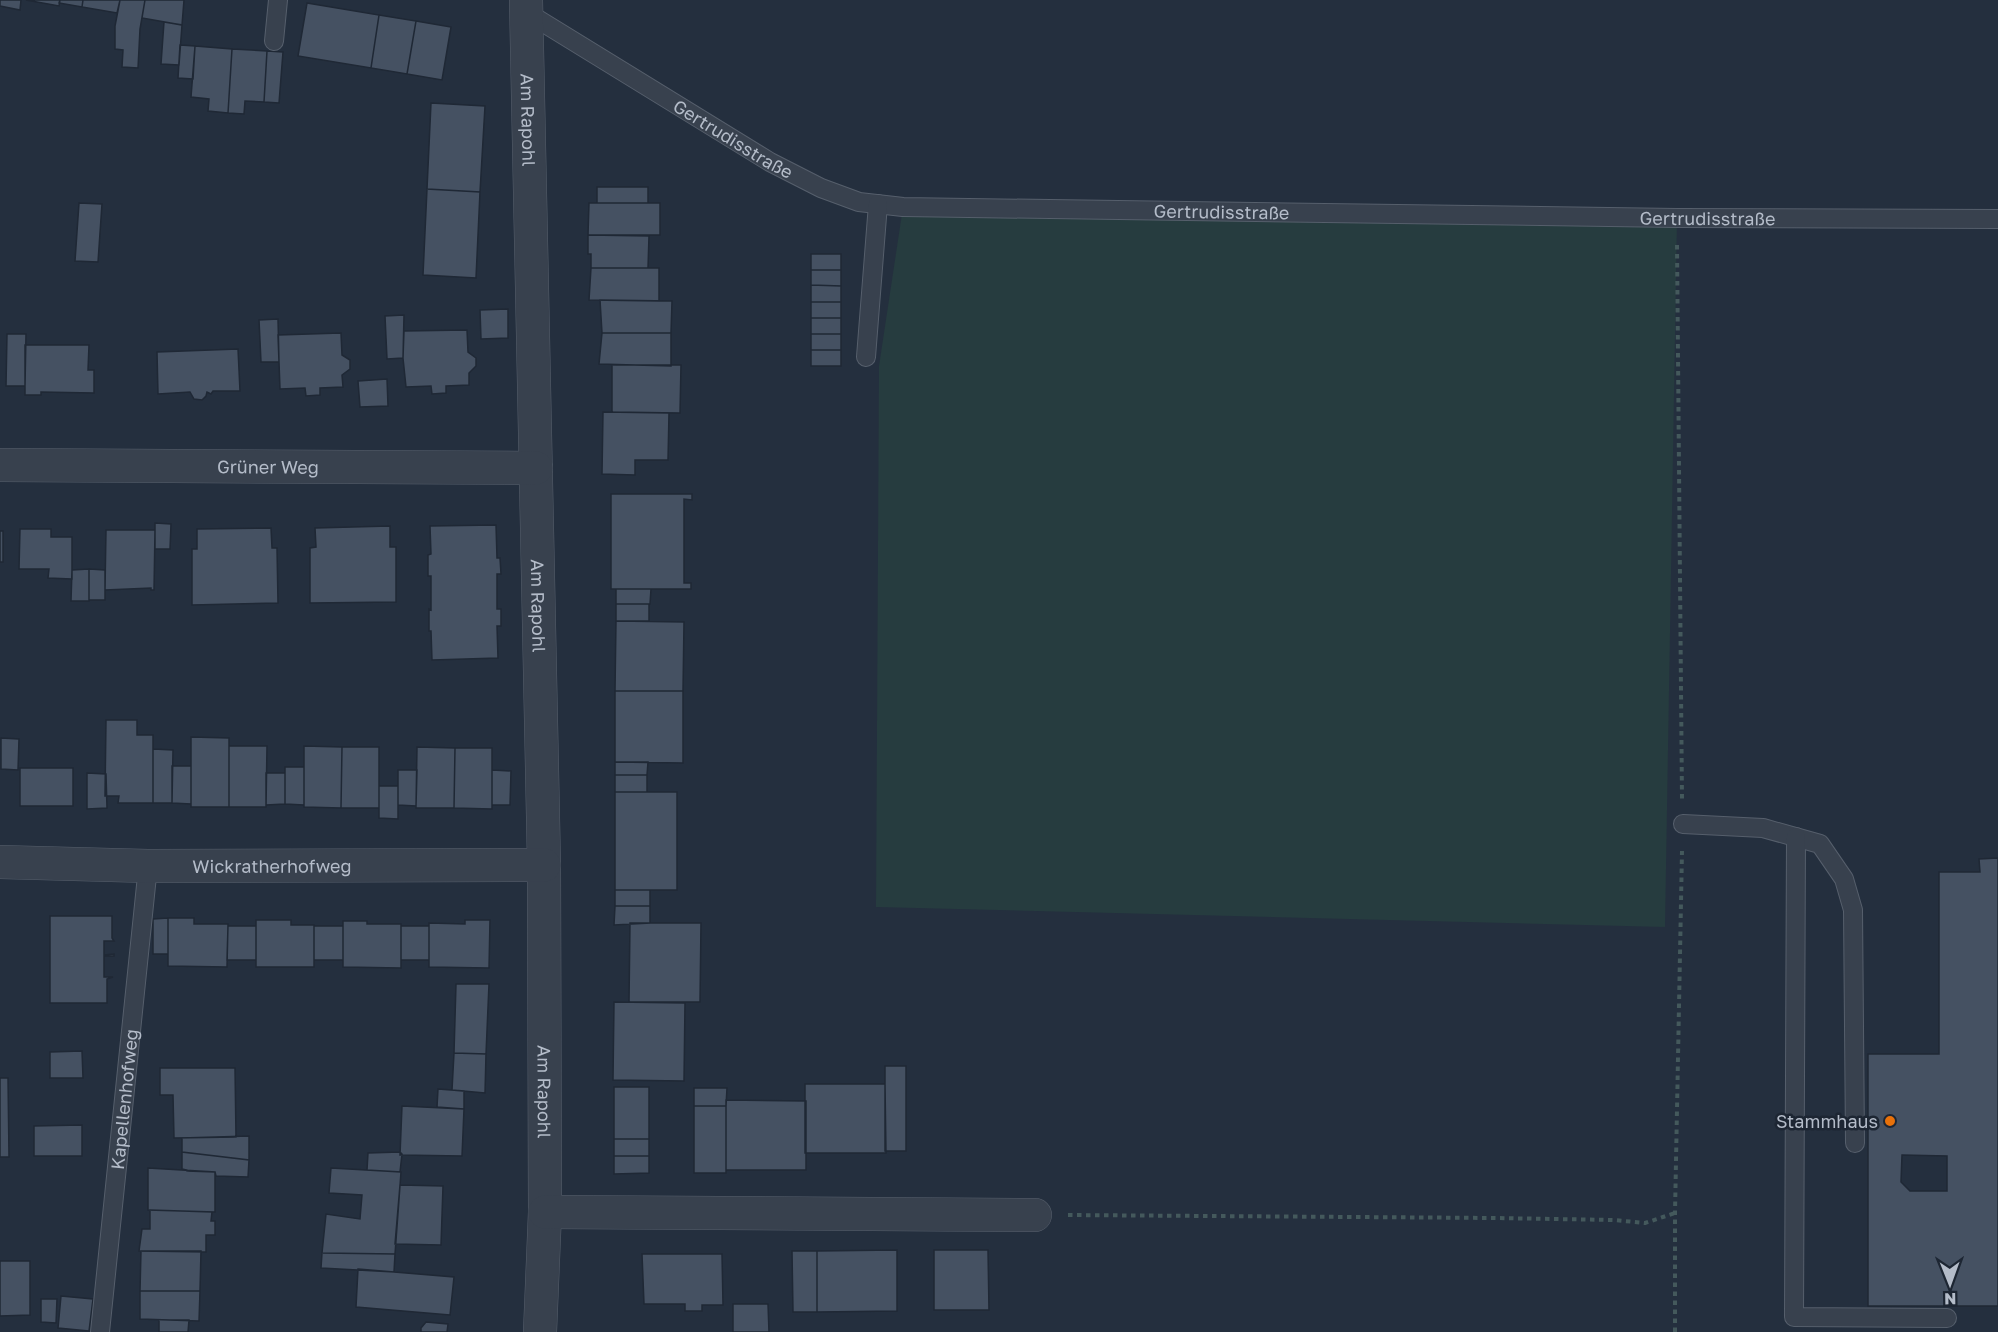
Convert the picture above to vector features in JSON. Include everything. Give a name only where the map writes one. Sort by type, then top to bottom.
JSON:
[{"type":"street","name":"Am Rapohl","points":[[517,4],[536,468],[544,865],[545,1212],[540,1332]]},
{"type":"street","name":"Grüner Weg","points":[[0,465],[536,468]]},
{"type":"street","name":"Wickratherhofweg","points":[[0,862],[148,866],[544,865]]},
{"type":"street","points":[[545,1212],[1035,1215]]},
{"type":"lane","points":[[274,41],[278,0]]},
{"type":"lane","name":"Gertrudisstraße","points":[[517,4],[770,162],[821,188],[860,202],[903,207],[1677,218],[1998,219]]},
{"type":"lane","points":[[866,357],[878,204]]},
{"type":"lane","points":[[1683,824],[1763,828],[1820,844],[1844,879],[1853,910],[1854,1143]]},
{"type":"lane","points":[[1796,837],[1794,1317],[1947,1318]]},
{"type":"lane","name":"Kapellenhofweg","points":[[100,1332],[148,866]]},
{"type":"path","points":[[1675,1332],[1675,1213],[1683,824],[1677,218]]},
{"type":"path","points":[[1035,1215],[1496,1218],[1614,1220],[1645,1223],[1675,1213]]},
{"type":"green space","points":[[903,207],[1677,218],[1665,927],[876,907],[879,366]]},
{"type":"building","points":[[0,0],[21,0],[20,10],[0,6]]},
{"type":"building","points":[[26,0],[60,0],[59,6]]},
{"type":"building","points":[[60,0],[83,0],[82,7],[59,3]]},
{"type":"building","points":[[83,0],[120,0],[117,13],[82,7]]},
{"type":"building","points":[[120,0],[145,0],[140,29],[138,68],[122,67],[123,50],[115,49],[115,26]]},
{"type":"building","points":[[145,0],[184,0],[182,25],[142,18]]},
{"type":"building","points":[[307,3],[379,15],[371,68],[298,56]]},
{"type":"building","points":[[379,15],[416,21],[407,74],[371,68]]},
{"type":"building","points":[[416,21],[451,27],[442,80],[407,74]]},
{"type":"building","points":[[164,22],[182,25],[179,65],[161,64]]},
{"type":"building","points":[[180,45],[195,46],[193,79],[178,78]]},
{"type":"building","points":[[195,46],[232,49],[228,113],[208,111],[209,99],[191,97]]},
{"type":"building","points":[[232,49],[267,51],[264,102],[245,101],[244,114],[228,113]]},
{"type":"building","points":[[267,51],[283,52],[279,103],[264,102]]},
{"type":"building","points":[[431,103],[485,106],[480,192],[427,189]]},
{"type":"building","points":[[597,187],[648,187],[648,203],[597,203]]},
{"type":"building","points":[[427,189],[480,192],[476,278],[423,275]]},
{"type":"building","points":[[79,203],[102,204],[98,262],[75,261]]},
{"type":"building","points":[[589,203],[660,203],[660,235],[588,235]]},
{"type":"building","points":[[588,235],[649,236],[648,268],[591,268]]},
{"type":"building","points":[[811,254],[841,254],[841,270],[811,270]]},
{"type":"building","points":[[591,268],[659,268],[659,301],[589,300]]},
{"type":"building","points":[[811,270],[841,270],[841,286],[811,285]]},
{"type":"building","points":[[811,285],[841,286],[841,302],[811,302]]},
{"type":"building","points":[[600,300],[672,301],[671,333],[602,333]]},
{"type":"building","points":[[811,302],[841,302],[841,318],[811,318]]},
{"type":"building","points":[[508,309],[508,338],[481,339],[480,310]]},
{"type":"building","points":[[404,315],[403,358],[387,359],[385,316]]},
{"type":"building","points":[[811,318],[841,318],[841,334],[811,334]]},
{"type":"building","points":[[278,319],[279,362],[261,362],[259,320]]},
{"type":"building","points":[[467,330],[468,352],[476,358],[476,366],[469,373],[469,385],[446,386],[446,393],[432,394],[431,386],[406,387],[403,358],[404,331]]},
{"type":"building","points":[[341,333],[342,355],[350,360],[350,369],[342,375],[343,387],[320,388],[320,395],[306,396],[305,388],[280,389],[278,335]]},
{"type":"building","points":[[602,333],[671,333],[671,366],[599,364]]},
{"type":"building","points":[[7,334],[26,334],[25,386],[6,386]]},
{"type":"building","points":[[811,334],[841,334],[841,350],[811,350]]},
{"type":"building","points":[[25,345],[89,345],[88,370],[94,370],[94,393],[41,392],[41,395],[25,395]]},
{"type":"building","points":[[238,349],[240,391],[213,391],[211,394],[207,392],[202,400],[194,399],[190,392],[158,394],[157,352]]},
{"type":"building","points":[[811,350],[841,350],[841,366],[811,366]]},
{"type":"building","points":[[612,365],[681,365],[680,413],[612,412]]},
{"type":"building","points":[[387,379],[388,406],[360,407],[358,381]]},
{"type":"building","points":[[603,412],[669,413],[668,460],[635,460],[635,475],[602,474]]},
{"type":"building","points":[[611,494],[692,494],[692,500],[684,499],[684,583],[691,583],[691,589],[611,589]]},
{"type":"building","points":[[155,523],[171,524],[170,549],[155,549]]},
{"type":"building","points":[[496,525],[497,558],[500,558],[501,574],[497,574],[497,609],[501,609],[501,626],[497,626],[498,658],[432,660],[431,631],[429,631],[431,576],[428,576],[428,555],[431,554],[430,526]]},
{"type":"building","points":[[390,526],[390,547],[396,547],[396,602],[310,603],[310,548],[316,547],[315,528]]},
{"type":"building","points":[[271,528],[272,548],[277,548],[278,603],[192,605],[192,549],[197,549],[197,529]]},
{"type":"building","points":[[20,529],[51,529],[51,537],[72,537],[72,579],[48,578],[49,569],[19,569]]},
{"type":"building","points":[[106,530],[155,530],[154,590],[151,588],[105,590]]},
{"type":"building","points":[[0,531],[3,531],[3,562],[0,562]]},
{"type":"building","points":[[89,569],[105,570],[105,600],[89,600]]},
{"type":"building","points":[[89,569],[89,601],[71,601],[72,570]]},
{"type":"building","points":[[616,589],[651,589],[650,604],[616,604]]},
{"type":"building","points":[[616,604],[649,604],[649,621],[616,621]]},
{"type":"building","points":[[616,621],[684,622],[683,691],[615,691]]},
{"type":"building","points":[[615,691],[683,691],[683,763],[615,762]]},
{"type":"building","points":[[106,720],[137,720],[137,735],[153,735],[153,803],[118,803],[119,796],[105,796]]},
{"type":"building","points":[[191,737],[229,738],[229,807],[191,807]]},
{"type":"building","points":[[1,738],[19,739],[18,770],[1,769]]},
{"type":"building","points":[[229,746],[267,746],[266,807],[229,807]]},
{"type":"building","points":[[304,746],[342,747],[341,808],[304,807]]},
{"type":"building","points":[[342,747],[379,747],[379,808],[341,808]]},
{"type":"building","points":[[417,747],[455,748],[454,808],[416,808]]},
{"type":"building","points":[[455,748],[492,748],[492,809],[454,808]]},
{"type":"building","points":[[153,749],[173,750],[172,803],[153,803]]},
{"type":"building","points":[[615,762],[648,762],[647,775],[615,775]]},
{"type":"building","points":[[172,766],[191,766],[191,804],[172,803]]},
{"type":"building","points":[[285,767],[304,767],[304,805],[285,804]]},
{"type":"building","points":[[20,768],[73,768],[73,806],[20,806]]},
{"type":"building","points":[[398,770],[417,770],[416,806],[398,805]]},
{"type":"building","points":[[492,770],[511,771],[510,805],[492,805]]},
{"type":"building","points":[[87,773],[106,774],[107,808],[87,809]]},
{"type":"building","points":[[266,773],[285,773],[285,804],[266,805]]},
{"type":"building","points":[[615,775],[647,775],[647,792],[615,792]]},
{"type":"building","points":[[379,786],[398,786],[398,819],[379,818]]},
{"type":"building","points":[[615,792],[677,792],[677,890],[615,890]]},
{"type":"building","points":[[1998,858],[1998,1306],[1868,1306],[1868,1054],[1939,1054],[1939,872],[1980,872],[1979,859]],"holes":[[[1902,1155],[1947,1156],[1947,1191],[1910,1191],[1901,1182]]]},
{"type":"building","points":[[615,890],[650,890],[650,906],[615,906]]},
{"type":"building","points":[[615,906],[650,906],[650,923],[614,925]]},
{"type":"building","points":[[50,916],[112,916],[114,941],[104,941],[104,955],[114,954],[114,956],[104,956],[104,977],[113,977],[107,979],[107,1003],[50,1003]]},
{"type":"building","points":[[168,918],[194,918],[194,924],[228,924],[227,967],[168,966]]},
{"type":"building","points":[[168,918],[168,954],[153,954],[153,919]]},
{"type":"building","points":[[256,920],[291,920],[291,925],[314,925],[314,967],[256,967]]},
{"type":"building","points":[[465,920],[490,920],[489,968],[429,967],[429,923],[465,924]]},
{"type":"building","points":[[343,921],[401,924],[401,968],[343,967]]},
{"type":"building","points":[[630,923],[701,923],[700,1002],[629,1002]]},
{"type":"building","points":[[228,926],[256,926],[256,960],[227,960]]},
{"type":"building","points":[[314,926],[343,926],[343,960],[314,960]]},
{"type":"building","points":[[401,926],[429,926],[429,960],[401,960]]},
{"type":"building","points":[[456,984],[489,984],[486,1054],[454,1053]]},
{"type":"building","points":[[614,1002],[685,1003],[684,1081],[613,1080]]},
{"type":"building","points":[[82,1051],[83,1078],[50,1078],[50,1052]]},
{"type":"building","points":[[454,1053],[486,1054],[485,1093],[452,1090]]},
{"type":"building","points":[[885,1066],[906,1066],[906,1151],[885,1151]]},
{"type":"building","points":[[160,1068],[235,1068],[236,1137],[174,1138],[173,1095],[160,1095]]},
{"type":"building","points":[[0,1078],[8,1078],[9,1157],[0,1157]]},
{"type":"building","points":[[805,1084],[885,1084],[886,1153],[805,1153]]},
{"type":"building","points":[[614,1087],[649,1087],[649,1139],[614,1139]]},
{"type":"building","points":[[694,1088],[727,1088],[726,1106],[694,1106]]},
{"type":"building","points":[[438,1089],[464,1091],[464,1109],[437,1107]]},
{"type":"building","points":[[726,1100],[806,1101],[806,1170],[726,1170]]},
{"type":"building","points":[[402,1106],[464,1109],[462,1156],[400,1155]]},
{"type":"building","points":[[694,1106],[726,1106],[726,1173],[694,1173]]},
{"type":"building","points":[[82,1125],[82,1156],[34,1156],[34,1126]]},
{"type":"building","points":[[249,1136],[249,1160],[182,1152],[182,1138]]},
{"type":"building","points":[[614,1139],[649,1139],[649,1156],[614,1156]]},
{"type":"building","points":[[182,1152],[249,1160],[248,1177],[216,1176],[215,1172],[187,1171],[182,1169]]},
{"type":"building","points":[[400,1152],[402,1154],[400,1172],[367,1170],[368,1153]]},
{"type":"building","points":[[614,1156],[649,1156],[649,1173],[614,1174]]},
{"type":"building","points":[[148,1168],[215,1172],[215,1212],[148,1210]]},
{"type":"building","points":[[331,1168],[401,1172],[395,1254],[322,1253],[326,1214],[360,1219],[362,1195],[329,1193]]},
{"type":"building","points":[[400,1185],[443,1186],[441,1245],[395,1244]]},
{"type":"building","points":[[150,1210],[212,1212],[211,1221],[215,1221],[215,1235],[206,1235],[206,1252],[139,1251],[142,1229],[150,1229]]},
{"type":"building","points":[[897,1250],[897,1311],[817,1312],[817,1251]]},
{"type":"building","points":[[934,1250],[988,1250],[989,1310],[934,1310]]},
{"type":"building","points":[[141,1251],[201,1251],[200,1291],[140,1291]]},
{"type":"building","points":[[792,1251],[817,1251],[817,1312],[793,1312]]},
{"type":"building","points":[[322,1253],[395,1254],[394,1272],[321,1268]]},
{"type":"building","points":[[642,1254],[722,1254],[723,1305],[702,1305],[702,1311],[685,1311],[685,1304],[644,1304]]},
{"type":"building","points":[[0,1261],[30,1261],[30,1315],[0,1316]]},
{"type":"building","points":[[358,1269],[454,1277],[450,1315],[356,1307]]},
{"type":"building","points":[[140,1291],[200,1291],[199,1321],[140,1319]]},
{"type":"building","points":[[61,1296],[93,1299],[89,1331],[58,1328]]},
{"type":"building","points":[[41,1299],[57,1299],[56,1323],[41,1322]]},
{"type":"building","points":[[733,1304],[768,1304],[769,1332],[733,1332]]},
{"type":"building","points":[[159,1320],[189,1320],[188,1332],[159,1332]]},
{"type":"building","points":[[426,1322],[448,1324],[447,1332],[421,1332]]},
{"type":"place","name":"Stammhaus","points":[[1890,1121]]}]
